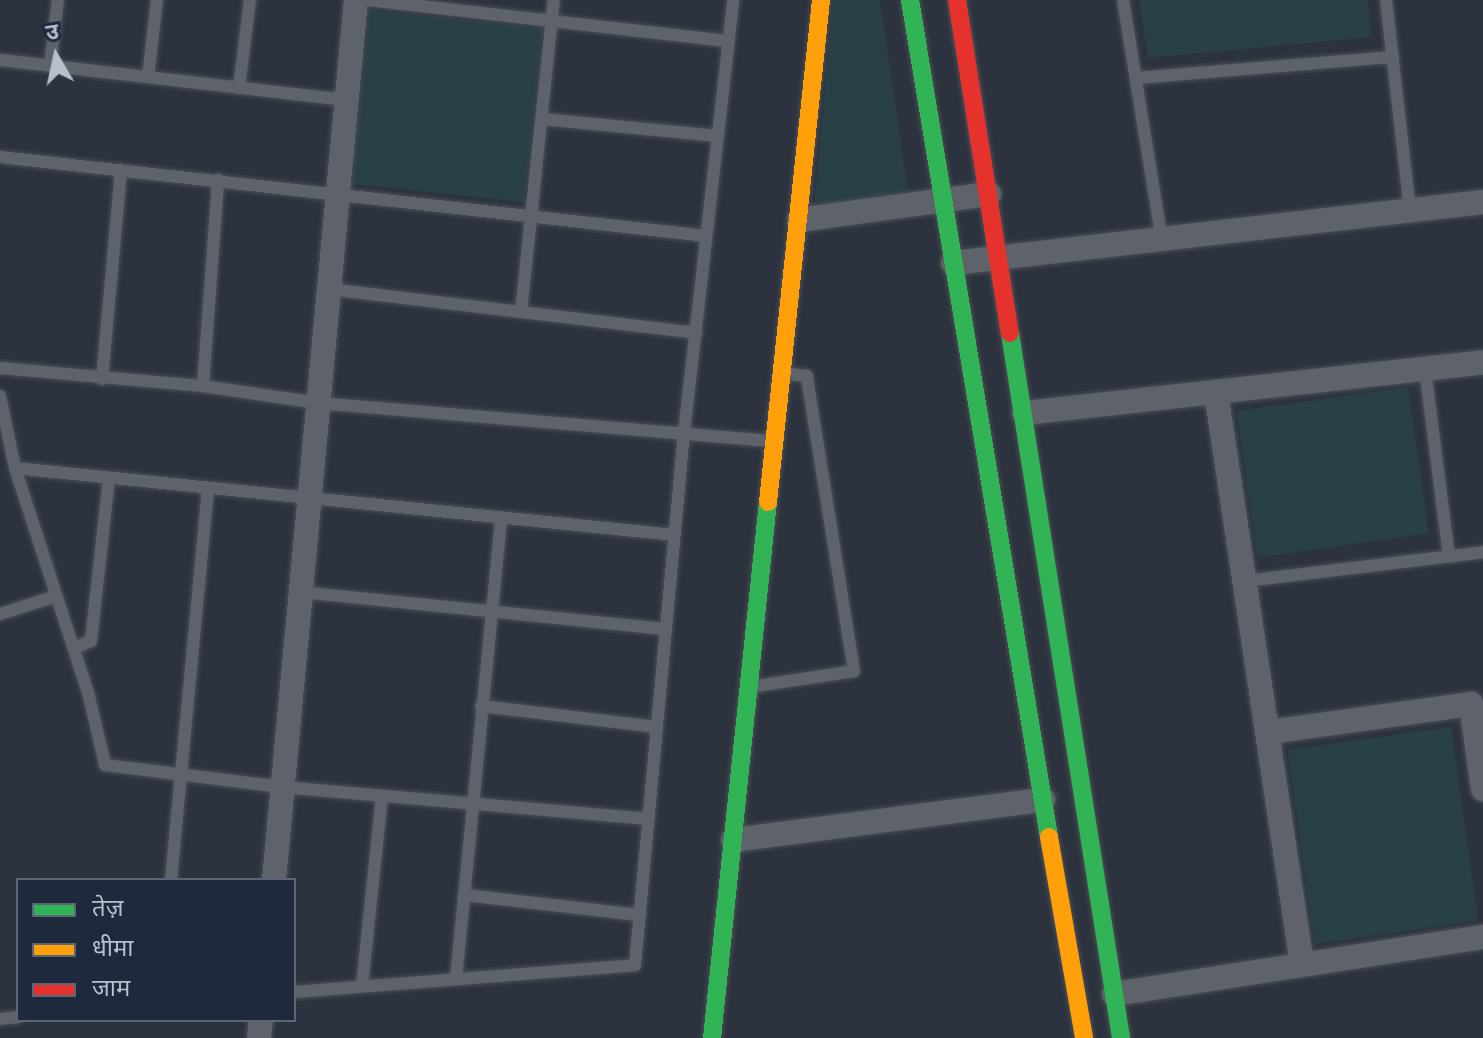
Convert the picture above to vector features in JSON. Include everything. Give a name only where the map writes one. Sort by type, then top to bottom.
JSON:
[{"type":"street","points":[[274,878],[356,0]]},
{"type":"street","points":[[712,1038],[821,0]]},
{"type":"street","points":[[910,0],[1084,1038]]},
{"type":"street","points":[[957,0],[1121,1038]]},
{"type":"street","points":[[799,220],[989,194]]},
{"type":"street","points":[[953,263],[1483,202]]},
{"type":"street","points":[[1024,413],[1483,362]]},
{"type":"street","points":[[1216,392],[1302,965]]},
{"type":"street","points":[[1269,732],[1471,704],[1483,789]]},
{"type":"street","points":[[733,840],[1043,800]]},
{"type":"street","points":[[1114,994],[1483,937]]},
{"type":"lane","points":[[50,66],[58,0]]},
{"type":"lane","points":[[148,77],[157,0]]},
{"type":"lane","points":[[239,88],[250,0]]},
{"type":"lane","points":[[367,0],[728,41]]},
{"type":"lane","points":[[521,312],[554,0]]},
{"type":"lane","points":[[296,992],[635,965],[684,433],[733,0]]},
{"type":"lane","points":[[1123,0],[1162,240]]},
{"type":"lane","points":[[1386,0],[1410,211]]},
{"type":"lane","points":[[1136,78],[1393,57]]},
{"type":"lane","points":[[0,60],[346,100]]},
{"type":"lane","points":[[542,119],[717,136]]},
{"type":"lane","points":[[0,157],[337,192],[706,236]]},
{"type":"lane","points":[[102,379],[121,170]]},
{"type":"lane","points":[[203,386],[218,180]]},
{"type":"lane","points":[[328,289],[696,333]]},
{"type":"lane","points":[[0,368],[203,386],[318,403],[777,441]]},
{"type":"lane","points":[[1425,369],[1449,556]]},
{"type":"lane","points":[[750,687],[854,671],[807,376],[784,373]]},
{"type":"lane","points":[[0,396],[15,468],[89,696],[105,765],[282,787],[649,819]]},
{"type":"lane","points":[[15,468],[675,535]]},
{"type":"lane","points":[[74,648],[91,641],[109,478]]},
{"type":"lane","points":[[171,878],[208,489]]},
{"type":"lane","points":[[456,979],[501,518]]},
{"type":"lane","points":[[1245,581],[1483,552]]},
{"type":"lane","points":[[300,592],[666,629]]},
{"type":"lane","points":[[0,614],[56,596]]},
{"type":"lane","points":[[481,706],[657,727]]},
{"type":"lane","points":[[362,986],[382,796]]},
{"type":"lane","points":[[464,895],[640,915]]},
{"type":"green space","points":[[833,0],[880,0],[908,192],[814,209]]},
{"type":"green space","points":[[1139,0],[1368,0],[1371,37],[1148,58]]},
{"type":"green space","points":[[370,10],[542,28],[524,202],[352,184]]},
{"type":"green space","points":[[1408,387],[1429,534],[1257,558],[1237,411]]},
{"type":"green space","points":[[1451,727],[1478,921],[1315,944],[1288,750]]},
{"type":"traffic: fast","points":[[910,0],[1049,837]]},
{"type":"traffic: fast","points":[[1010,333],[1121,1038]]},
{"type":"traffic: fast","points":[[712,1038],[768,502]]},
{"type":"traffic: slow","points":[[768,502],[821,0]]},
{"type":"traffic: slow","points":[[1049,837],[1084,1038]]},
{"type":"traffic: jam","points":[[957,0],[1010,333]]}]
